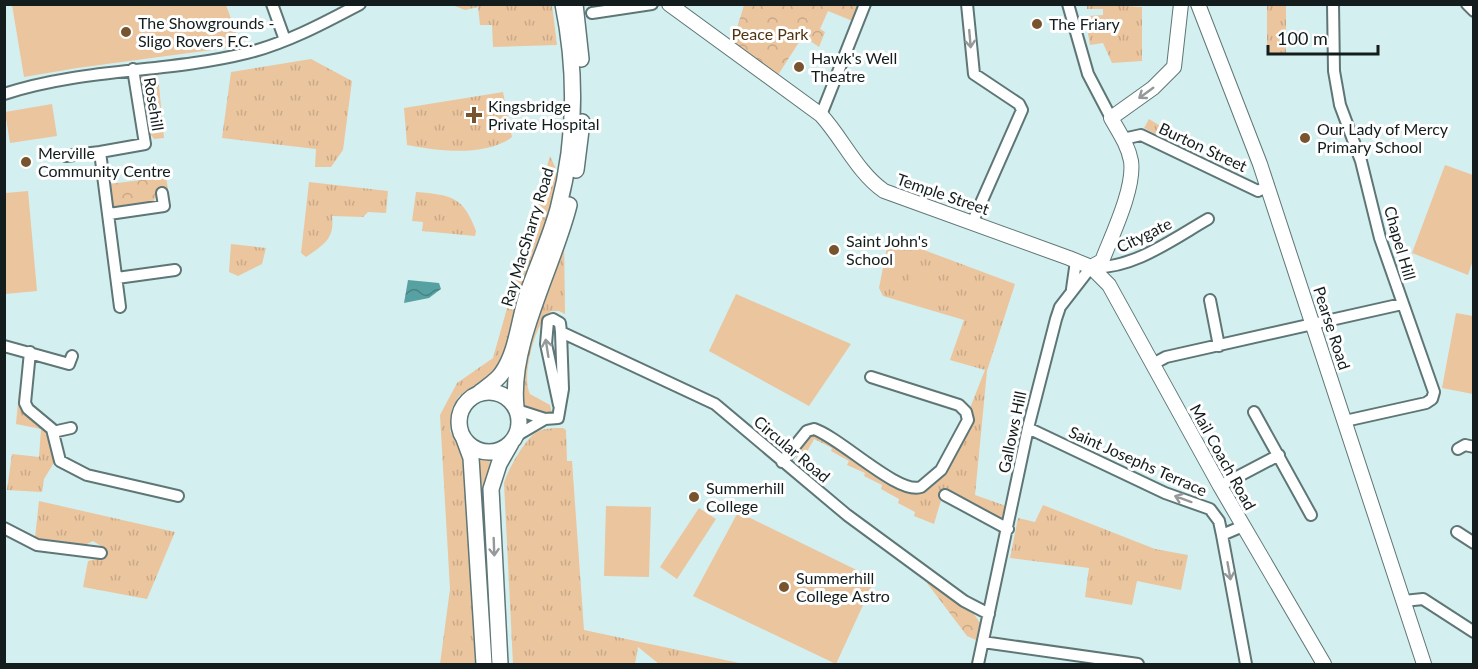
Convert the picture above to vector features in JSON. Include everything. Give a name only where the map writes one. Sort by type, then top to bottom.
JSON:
[{"type":"highway","name":"Ray MacSharry Road","points":[[478,394],[502,375],[510,357],[526,298],[557,211],[566,174],[573,116],[573,83],[571,47],[563,4]]},
{"type":"highway","name":"Ray MacSharry Road","points":[[516,408],[514,389],[518,368],[532,313],[565,219],[581,148],[583,74],[575,4]]},
{"type":"highway","points":[[484,664],[471,458],[459,422],[464,405],[478,394],[486,392],[503,395],[516,408],[519,427],[499,464],[491,489],[500,664]]},
{"type":"highway","points":[[464,439],[470,446],[487,452],[504,448],[514,439]]},
{"type":"main road","name":"Temple Street","points":[[669,4],[821,116],[835,130],[865,174],[884,191],[974,221],[1091,267]]},
{"type":"main road","points":[[1091,267],[1102,261],[1129,180],[1131,164],[1123,140],[1111,118],[1153,88],[1174,67],[1181,7],[1199,8]]},
{"type":"main road","name":"Pearse Road","points":[[1199,8],[1268,186],[1424,664]]},
{"type":"main road","name":"Mail Coach Road","points":[[1091,267],[1109,285],[1220,486],[1323,664]]},
{"type":"street","points":[[272,4],[285,40]]},
{"type":"street","points":[[4,94],[36,84],[245,54],[285,40],[360,4]]},
{"type":"street","points":[[592,13],[652,4]]},
{"type":"street","points":[[821,116],[865,4]]},
{"type":"street","points":[[967,4],[974,74],[1019,104],[1023,110],[974,221]]},
{"type":"street","points":[[1068,4],[1088,74],[1111,118]]},
{"type":"street","name":"Chapel Hill","points":[[1333,4],[1334,71],[1340,105],[1361,161],[1380,238],[1434,392],[1432,399],[1426,403],[1345,421]]},
{"type":"street","points":[[1467,4],[1473,11]]},
{"type":"street","name":"Rosehill","points":[[66,156],[151,143],[133,69]]},
{"type":"street","name":"Burton Street","points":[[1123,140],[1141,135],[1258,191],[1268,186]]},
{"type":"street","points":[[100,152],[120,307]]},
{"type":"street","points":[[109,214],[164,206],[162,193]]},
{"type":"street","name":"Citygate","points":[[1091,267],[1105,268],[1131,260],[1208,219]]},
{"type":"street","points":[[1072,290],[1076,261]]},
{"type":"street","name":"Gallows Hill","points":[[978,664],[1028,428],[1056,319],[1060,307],[1091,267]]},
{"type":"street","points":[[117,278],[175,270]]},
{"type":"street","points":[[1210,300],[1219,346]]},
{"type":"street","points":[[1153,364],[1166,357],[1314,326],[1402,304]]},
{"type":"street","name":"Circular Road","points":[[559,405],[546,344],[548,321],[553,319],[558,321],[561,332],[715,404],[847,515],[964,601],[989,614]]},
{"type":"street","points":[[516,408],[545,419],[558,418],[563,389],[561,332]]},
{"type":"street","points":[[4,346],[69,364],[72,356]]},
{"type":"street","points":[[30,352],[25,403],[28,409],[48,424],[53,432],[60,461],[75,470],[177,496]]},
{"type":"street","points":[[782,462],[807,431],[814,429],[842,443],[906,487],[921,487],[941,470],[968,420],[966,412],[959,405],[872,377]]},
{"type":"street","points":[[1254,412],[1311,515]]},
{"type":"street","points":[[514,439],[545,419]]},
{"type":"street","points":[[53,432],[72,428]]},
{"type":"street","name":"Saint Josephs Terrace","points":[[1028,428],[1165,493],[1210,509],[1219,521],[1246,664]]},
{"type":"street","points":[[1458,449],[1465,445],[1473,447]]},
{"type":"street","points":[[1220,486],[1279,455]]},
{"type":"street","points":[[945,495],[1008,529]]},
{"type":"street","points":[[1222,535],[1243,526]]},
{"type":"street","points":[[4,528],[38,545],[101,553]]},
{"type":"street","points":[[1457,531],[1473,543]]},
{"type":"street","points":[[1404,601],[1424,599],[1473,632]]},
{"type":"street","points":[[983,642],[1138,664]]},
{"type":"green space","points":[[1087,4],[1142,7],[1142,61],[1112,63],[1103,43],[1090,45],[1088,33],[1102,29],[1100,25],[1092,27],[1089,16],[1103,15],[1103,9],[1087,9]]},
{"type":"green space","name":"The Showgrounds - Sligo Rovers F.C.","points":[[12,5],[226,5],[241,46],[24,77]]},
{"type":"green space","points":[[452,5],[552,5],[557,45],[493,47],[492,25],[480,25],[478,7],[465,10]]},
{"type":"green space","name":"Peace Park","points":[[744,5],[862,5],[855,22],[828,11],[820,29],[825,32],[819,47],[803,36],[776,78],[733,41]]},
{"type":"green space","points":[[1267,5],[1286,5],[1286,54],[1267,54]]},
{"type":"green space","points":[[311,59],[352,81],[343,150],[331,167],[315,167],[316,149],[222,138],[231,72]]},
{"type":"green space","points":[[158,75],[164,138],[154,139],[148,131],[141,76]]},
{"type":"green space","points":[[503,92],[512,137],[489,148],[475,150],[432,149],[407,145],[404,108]]},
{"type":"green space","points":[[52,104],[57,136],[10,143],[5,112]]},
{"type":"green space","points":[[1149,119],[1177,136],[1173,143],[1144,128]]},
{"type":"green space","points":[[550,156],[556,169],[558,190],[499,368],[459,396],[452,408],[450,431],[465,456],[475,664],[440,664],[450,589],[440,415],[457,383],[493,358]]},
{"type":"green space","points":[[1445,165],[1473,175],[1473,260],[1468,275],[1412,253]]},
{"type":"green space","points":[[166,177],[169,195],[155,198],[153,203],[115,210],[112,208],[109,184]]},
{"type":"green space","points":[[309,182],[388,191],[386,213],[368,212],[363,217],[332,216],[330,236],[306,257],[301,253]]},
{"type":"green space","points":[[28,191],[37,291],[5,294],[5,193]]},
{"type":"green space","points":[[416,192],[447,196],[461,204],[471,219],[476,231],[475,236],[422,231],[423,222],[412,221]]},
{"type":"green space","points":[[564,236],[565,314],[551,311],[545,317],[535,338],[528,363],[530,394],[550,405],[552,413],[543,414],[526,407],[522,400],[520,384],[527,342],[534,318]]},
{"type":"green space","points":[[889,237],[1015,284],[987,371],[975,495],[1006,506],[1001,519],[944,490],[934,524],[914,516],[915,512],[898,503],[899,499],[881,489],[882,485],[864,476],[865,473],[847,465],[849,461],[831,451],[832,448],[814,439],[798,468],[795,465],[798,450],[812,434],[924,491],[943,473],[958,451],[972,422],[970,408],[985,370],[950,360],[964,320],[883,296],[879,288]]},
{"type":"green space","points":[[231,244],[266,248],[262,264],[238,276],[229,272]]},
{"type":"green space","points":[[911,274],[950,287],[943,307],[904,295]]},
{"type":"green space","points":[[736,294],[851,344],[809,406],[709,351]]},
{"type":"green space","points":[[1456,313],[1473,316],[1473,394],[1442,388]]},
{"type":"green space","points":[[19,391],[23,409],[46,427],[55,461],[44,479],[42,492],[7,490],[12,454],[39,457],[41,429],[16,424]]},
{"type":"green space","points":[[552,428],[566,430],[567,461],[572,461],[584,630],[744,664],[659,664],[638,647],[635,664],[513,664],[504,483],[517,456],[535,433]]},
{"type":"green space","points":[[478,459],[490,461],[488,477],[495,664],[489,664]]},
{"type":"green space","points":[[39,501],[175,532],[147,599],[83,587],[88,561],[100,558],[106,549],[93,541],[85,545],[35,538]]},
{"type":"green space","points":[[1043,505],[1155,549],[1188,555],[1181,590],[1137,581],[1132,605],[1085,597],[1089,568],[1010,558],[1018,518],[1035,522]]},
{"type":"green space","points":[[606,506],[651,507],[649,577],[604,576]]},
{"type":"green space","points":[[699,508],[716,519],[677,579],[660,567]]},
{"type":"green space","name":"Summerhill College Astro","points":[[738,512],[875,579],[836,664],[693,596]]},
{"type":"green space","points":[[924,579],[928,579],[974,614],[980,623],[976,640],[967,636]]},
{"type":"water","points":[[408,280],[439,283],[441,289],[429,298],[404,303]]},
{"type":"place","name":"The Friary","points":[[1037,24]]},
{"type":"place","name":"The Showgrounds - Sligo Rovers F.C.","points":[[126,32]]},
{"type":"place","name":"Hawk's Well Theatre","points":[[799,67]]},
{"type":"place","name":"Kingsbridge Private Hospital","points":[[474,115]]},
{"type":"place","name":"Our Lady of Mercy Primary School","points":[[1305,138]]},
{"type":"place","name":"Merville Community Centre","points":[[26,162]]},
{"type":"place","name":"Saint John's School","points":[[834,250]]},
{"type":"place","name":"Summerhill College","points":[[694,497]]},
{"type":"place","name":"Summerhill College Astro","points":[[784,587]]}]
